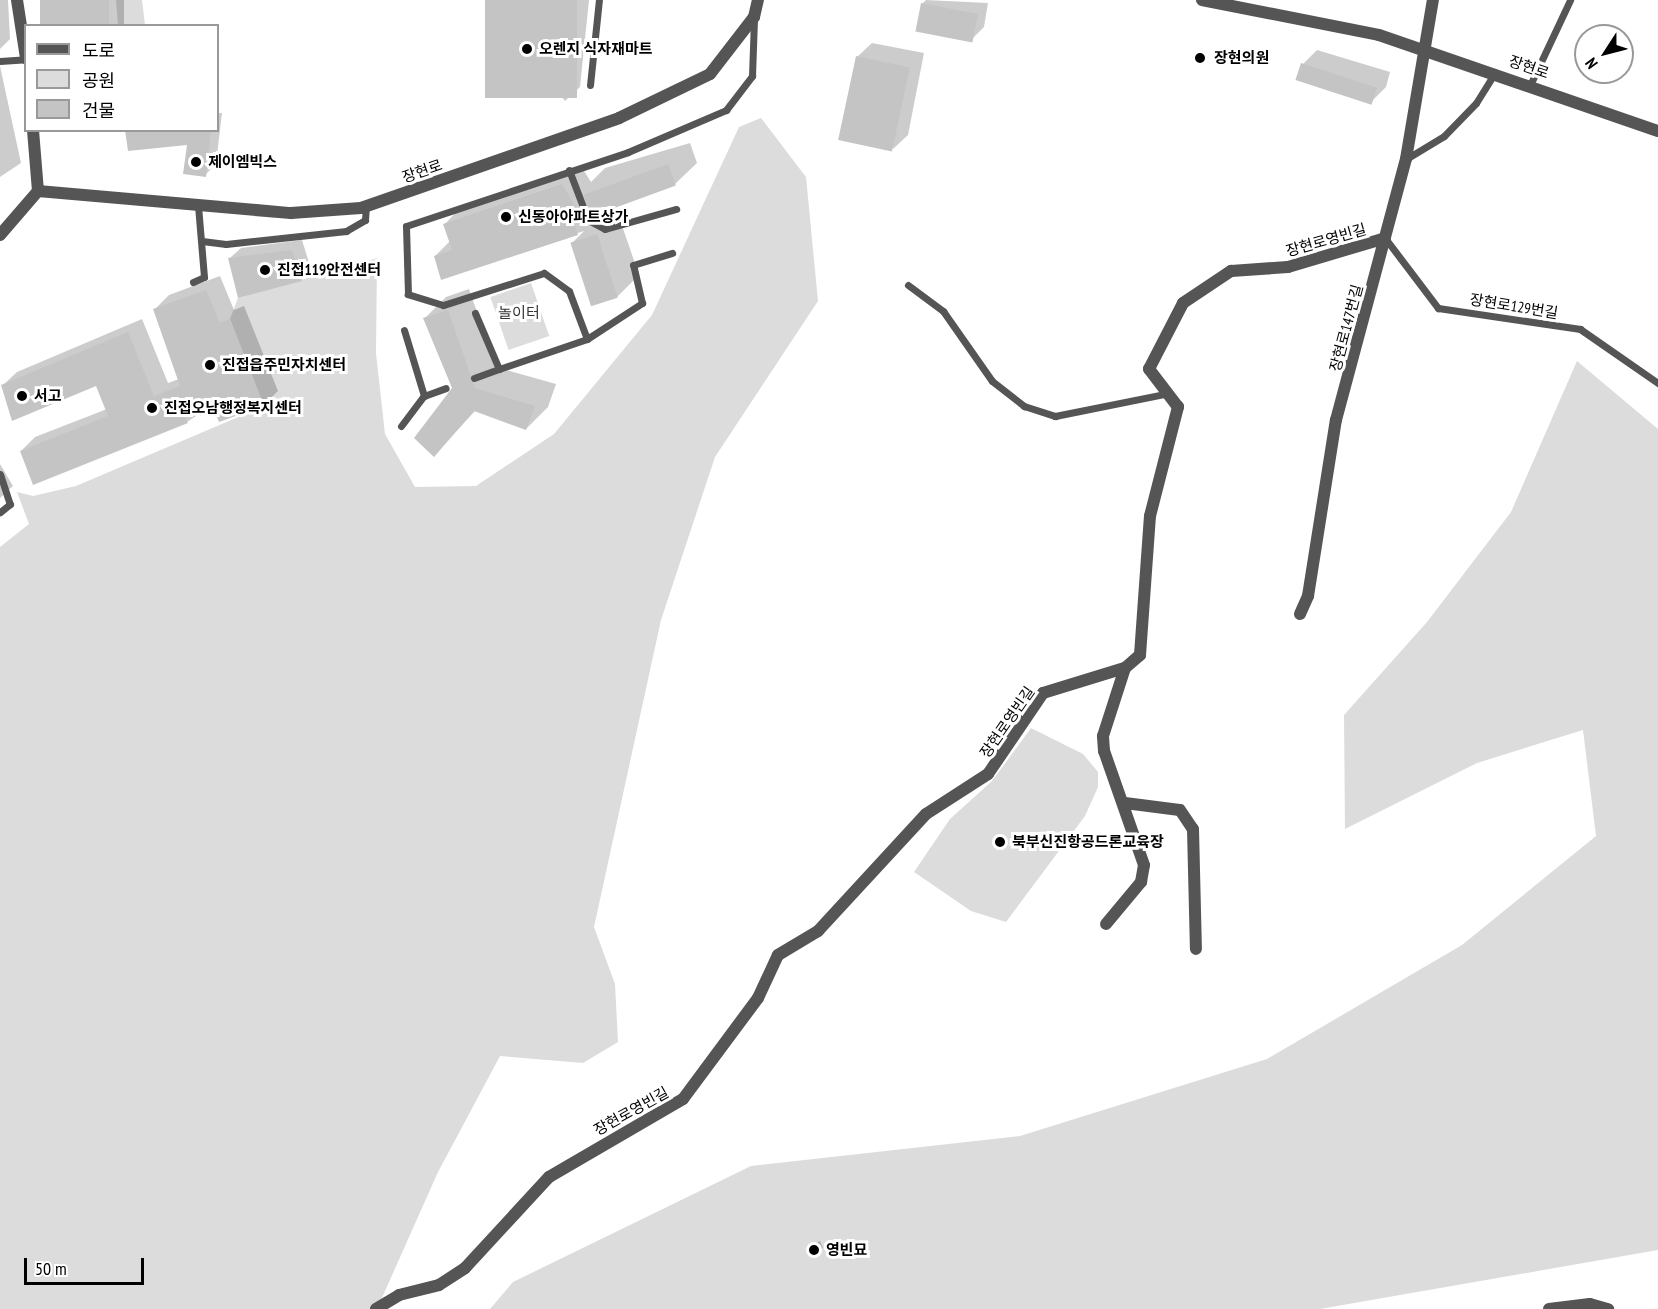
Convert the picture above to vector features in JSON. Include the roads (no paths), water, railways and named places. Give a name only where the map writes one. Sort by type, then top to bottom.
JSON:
[{"type":"street","points":[[16,0],[24,46]]},
{"type":"street","name":"장현로","points":[[38,191],[198,202],[291,213],[366,207],[619,118],[710,74],[754,17],[758,0]]},
{"type":"street","name":"장현로","points":[[1202,0],[1379,35],[1531,83],[1658,131]]},
{"type":"street","points":[[1422,49],[1433,0]]},
{"type":"street","name":"장현로147번길","points":[[1300,614],[1308,596],[1336,420],[1406,159],[1422,49]]},
{"type":"street","points":[[1,232],[38,191],[33,132]]},
{"type":"street","name":"장현로영빈길","points":[[376,1309],[399,1295],[439,1285],[465,1268],[549,1177],[683,1099],[758,998],[778,955],[818,931],[926,814],[988,774],[1044,693],[1125,668],[1140,655],[1150,516],[1178,407],[1164,394],[1149,369],[1183,303],[1206,284],[1231,271],[1288,267],[1384,238]]},
{"type":"street","points":[[1107,924],[1141,882],[1144,865],[1103,736],[1125,668]]},
{"type":"street","points":[[1125,803],[1180,810],[1193,830],[1196,949]]},
{"type":"street","points":[[1549,1309],[1590,1304],[1608,1309]]},
{"type":"lane","points":[[590,86],[599,0]]},
{"type":"lane","points":[[1531,83],[1570,0]]},
{"type":"lane","points":[[587,339],[569,291],[544,273],[443,305],[408,294],[406,225],[570,170],[726,111],[752,76],[754,17]]},
{"type":"lane","points":[[0,61],[24,58]]},
{"type":"lane","points":[[1406,159],[1444,136],[1476,103],[1495,72]]},
{"type":"lane","points":[[570,170],[588,220],[605,229],[676,209]]},
{"type":"lane","points":[[193,282],[204,277],[198,202]]},
{"type":"lane","points":[[202,241],[226,244],[346,231],[365,220],[366,207]]},
{"type":"lane","name":"장현로129번길","points":[[1384,238],[1438,308],[1580,329],[1658,383]]},
{"type":"lane","points":[[474,378],[587,339],[642,303],[633,265],[672,253]]},
{"type":"lane","points":[[908,285],[943,311],[992,381],[1024,406],[1055,416],[1164,394]]},
{"type":"lane","points":[[475,313],[499,369]]},
{"type":"lane","points":[[404,330],[424,396]]},
{"type":"lane","points":[[401,426],[424,396],[446,388]]},
{"type":"lane","points":[[0,474],[10,504],[0,512]]},
{"type":"place","name":"오렌지 식자재마트","points":[[527,49]]},
{"type":"place","name":"장현의원","points":[[1200,58]]},
{"type":"place","name":"제이엠빅스","points":[[196,162]]},
{"type":"place","name":"신동아아파트상가","points":[[506,217]]},
{"type":"place","name":"진접119안전센터","points":[[265,270]]},
{"type":"place","name":"진접읍주민자치센터","points":[[210,365]]},
{"type":"place","name":"서고","points":[[22,396]]},
{"type":"place","name":"진접오남행정복지센터","points":[[152,408]]},
{"type":"place","name":"북부신진항공드론교육장","points":[[1000,842]]},
{"type":"place","name":"영빈묘","points":[[814,1250]]},
{"type":"park label","name":"놀이터","points":[[519,313]]}]
